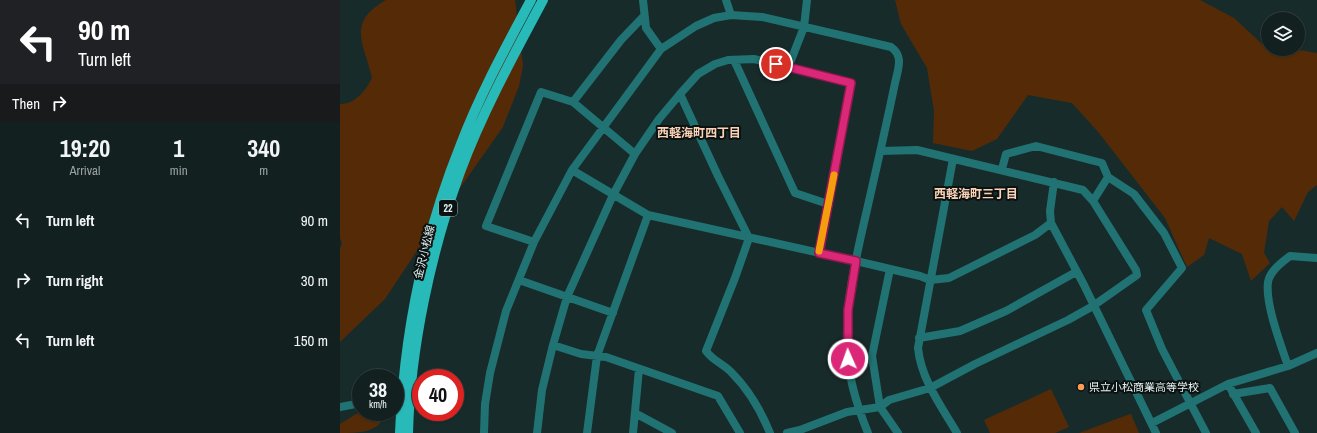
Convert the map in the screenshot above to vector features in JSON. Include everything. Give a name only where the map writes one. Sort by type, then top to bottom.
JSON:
[{"type":"main road","name":"金沢小松線","points":[[404,384],[411,326],[422,268],[440,204],[461,143],[493,73],[531,0]]},
{"type":"main road","name":"金沢小松線","points":[[404,391],[439,237],[460,172],[488,108],[543,0]]},
{"type":"main road","name":"金沢小松線","points":[[404,411],[408,433]]},
{"type":"main road","name":"金沢小松線","points":[[400,433],[401,421]]},
{"type":"street","points":[[642,0],[646,28],[661,49]]},
{"type":"street","points":[[726,0],[731,15]]},
{"type":"street","points":[[788,68],[804,27],[807,0]]},
{"type":"street","points":[[484,433],[485,404],[490,373],[506,311],[534,242],[572,170],[602,127],[661,49],[696,26],[714,18],[731,15],[762,17],[891,47],[899,56],[895,83],[856,261],[848,310],[847,348],[851,380],[858,410],[868,433]]},
{"type":"street","points":[[573,102],[620,40],[644,16]]},
{"type":"street","points":[[537,433],[542,390],[567,297],[613,195],[635,154],[659,118],[698,74],[715,64],[734,60],[754,59],[851,83],[819,253]]},
{"type":"street","points":[[734,60],[795,193],[828,204]]},
{"type":"street","points":[[534,242],[486,226],[541,92],[573,102],[635,154]]},
{"type":"street","points":[[680,94],[749,238],[706,351],[711,358],[731,371],[748,391],[770,433]]},
{"type":"street","points":[[1002,169],[1006,154],[1036,146],[1102,163],[1108,177],[1134,194],[1164,233],[1182,268],[1146,310],[1162,349],[1206,433]]},
{"type":"street","points":[[787,433],[801,432],[847,412],[880,407],[889,400],[930,388],[1093,306],[1137,276],[1136,270],[1093,201],[1083,190],[1002,169],[917,150],[880,151]]},
{"type":"street","points":[[953,159],[918,348],[919,362],[930,388],[958,433]]},
{"type":"street","points":[[572,170],[648,215],[890,268],[930,280],[949,278],[1034,235],[1051,223]]},
{"type":"street","points":[[1093,201],[1108,177]]},
{"type":"street","points":[[1054,182],[1050,211],[1051,223],[1156,433]]},
{"type":"street","points":[[587,433],[597,356],[648,215]]},
{"type":"street","points":[[1288,366],[1277,336],[1269,295],[1268,281],[1276,268],[1290,256],[1317,258]]},
{"type":"street","points":[[890,268],[872,356],[880,407],[898,433]]},
{"type":"street","points":[[920,338],[960,332],[1006,311],[1076,272]]},
{"type":"street","points":[[519,280],[613,313]]},
{"type":"street","points":[[553,345],[581,354],[606,357],[718,396],[740,433]]},
{"type":"street","points":[[1152,423],[1192,404],[1228,384],[1288,366],[1317,353]]},
{"type":"street","points":[[633,433],[638,369]]},
{"type":"street","points":[[1228,384],[1256,433]]},
{"type":"street","points":[[1233,394],[1270,388],[1295,433]]},
{"type":"street","points":[[340,407],[352,405]]},
{"type":"street","points":[[634,413],[672,433]]},
{"type":"shaded area","points":[[386,0],[515,0],[523,66],[519,86],[503,127],[436,222],[385,299],[340,342],[340,249],[342,243],[340,238],[340,104],[351,102],[360,96],[372,78],[362,44],[362,26],[366,17]]},
{"type":"shaded area","points":[[895,0],[1200,0],[1234,18],[1261,43],[1261,56],[1305,56],[1305,51],[1317,53],[1317,185],[1308,192],[1294,221],[1282,207],[1269,221],[1264,253],[1270,263],[1251,281],[1242,254],[1209,238],[1204,255],[1187,267],[1165,218],[1099,133],[1072,103],[1028,95],[997,139],[972,151],[933,143],[934,111],[927,68],[901,24]]},
{"type":"shaded area","points":[[1051,389],[1069,427],[1055,433],[990,433],[984,420]]},
{"type":"shaded area","points":[[1130,414],[1139,433],[1079,433]]},
{"type":"shaded area","points":[[352,417],[352,421],[381,421],[374,428],[354,433],[340,433],[340,424]]},
{"type":"slow traffic","points":[[819,251],[834,175]]},
{"type":"place","name":"県立小松商業高等学校","points":[[1081,387]]},
{"type":"district","name":"西軽海町四丁目","points":[[699,133]]},
{"type":"district","name":"西軽海町三丁目","points":[[976,194]]},
{"type":"route","points":[[776,64],[851,83],[819,253],[856,261],[848,310],[848,359]]}]
